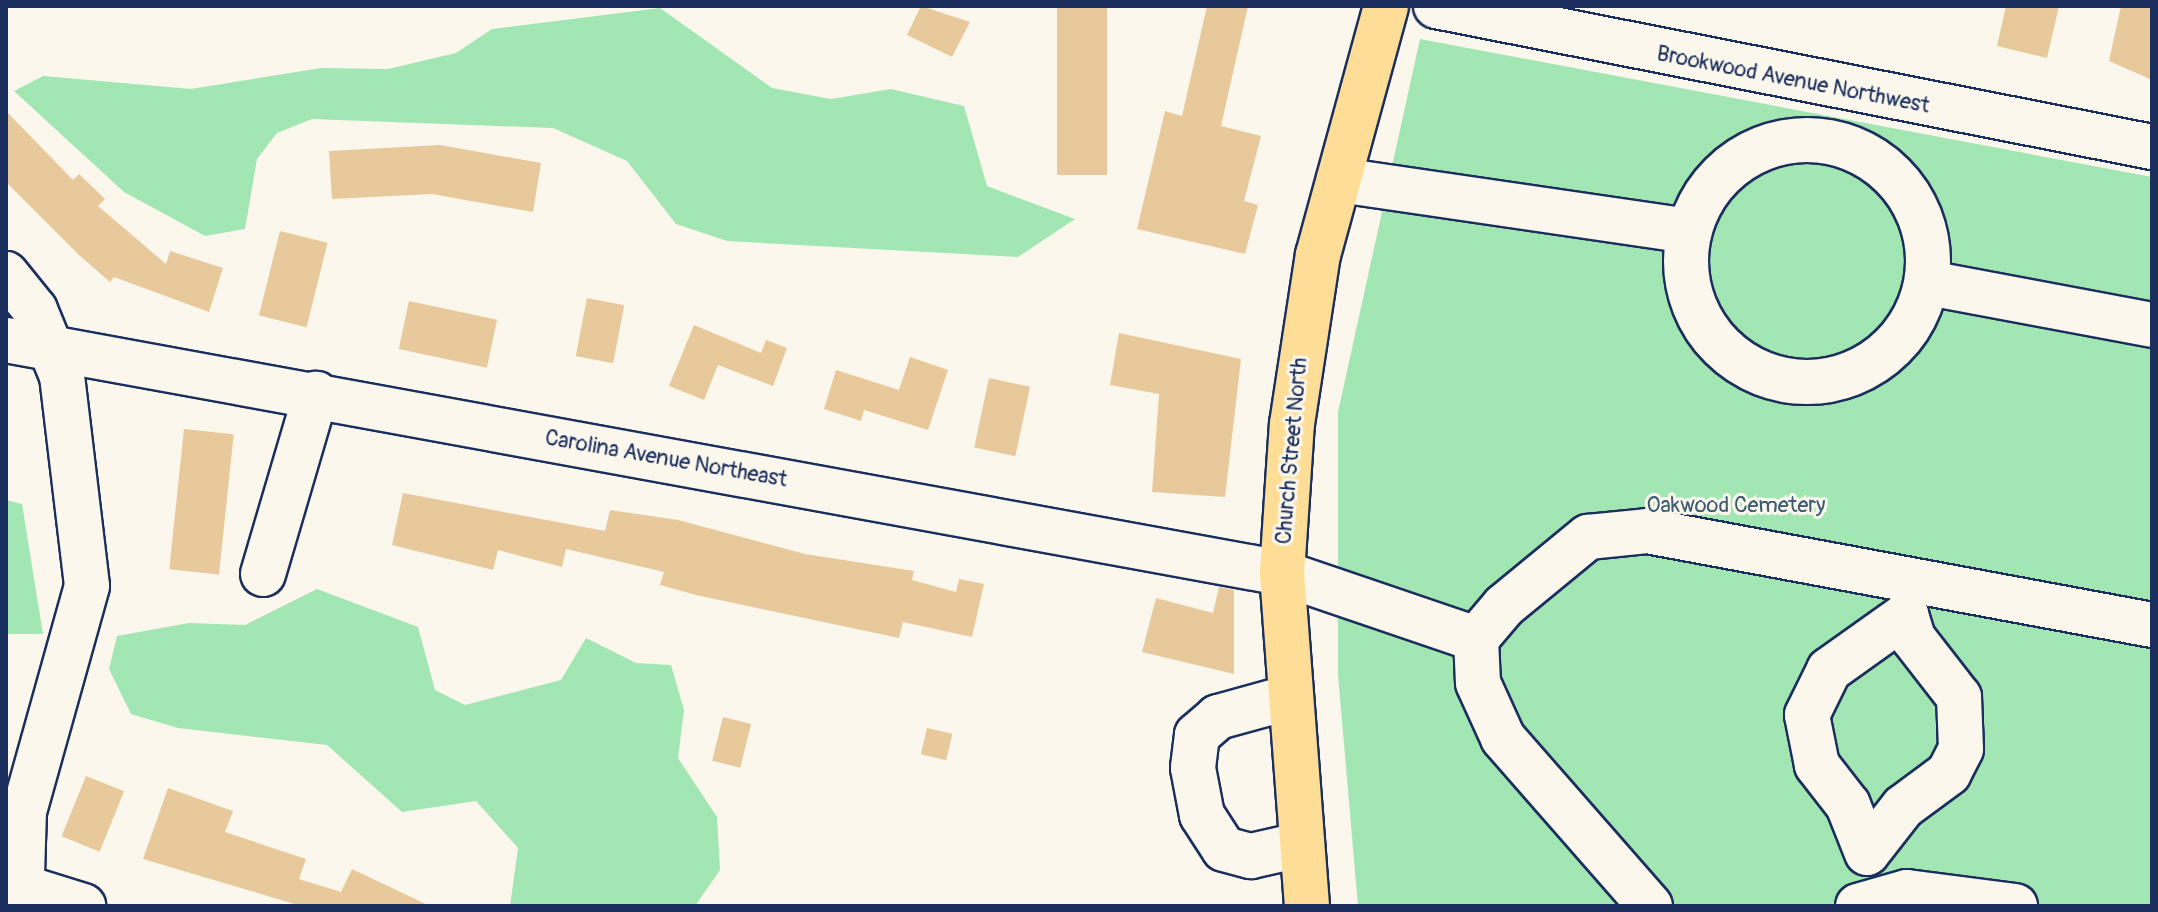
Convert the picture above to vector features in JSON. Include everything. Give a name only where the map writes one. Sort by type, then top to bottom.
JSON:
[{"type":"main road","name":"Church Street North","points":[[1307,906],[1287,698],[1282,573],[1304,324],[1386,6]]},
{"type":"street","name":"Brookwood Avenue Northwest","points":[[1436,6],[1530,20],[1578,22],[2152,147]]},
{"type":"street","points":[[1795,139],[1833,142],[1868,155],[1905,189],[1929,246],[1928,283],[1915,320],[1875,362],[1821,383],[1782,381],[1745,366],[1715,341],[1694,308],[1685,270],[1689,231],[1703,196],[1727,168],[1795,139]]},
{"type":"street","points":[[1339,180],[1689,231]]},
{"type":"street","points":[[6,274],[35,310],[50,346],[74,435],[87,586],[33,770],[15,891],[83,906]]},
{"type":"street","points":[[1928,283],[2152,325]]},
{"type":"street","name":"Carolina Avenue Northeast","points":[[6,340],[316,394],[1282,573],[1476,639]]},
{"type":"street","points":[[263,574],[316,394]]},
{"type":"street","points":[[1650,906],[1503,738],[1478,683],[1476,639],[1588,537],[1647,531],[1910,597],[2152,625]]},
{"type":"street","points":[[1910,597],[1829,670],[1807,715],[1817,765],[1848,805],[1867,853],[1864,902],[1907,892],[2015,906]]},
{"type":"street","points":[[1867,853],[1903,807],[1949,773],[1961,749],[1959,697],[1913,638],[1910,597]]},
{"type":"street","points":[[1287,698],[1218,717],[1197,735],[1193,768],[1202,815],[1224,849],[1251,856],[1300,845]]},
{"type":"green space","points":[[660,8],[772,88],[831,99],[891,89],[964,106],[987,186],[1075,219],[1018,257],[727,241],[676,224],[627,161],[553,128],[312,119],[277,133],[257,159],[245,229],[205,236],[124,192],[14,91],[43,76],[191,89],[321,68],[388,69],[456,53],[492,29]]},
{"type":"green space","name":"Oakwood Cemetery","points":[[1420,39],[2152,177],[2152,906],[1358,906],[1338,675],[1338,412]]},
{"type":"green space","points":[[6,500],[22,504],[43,634],[6,634]]},
{"type":"green space","points":[[317,589],[418,627],[435,690],[465,705],[561,680],[586,638],[636,663],[671,665],[684,710],[678,758],[717,817],[720,870],[695,906],[510,906],[518,848],[476,801],[402,812],[327,745],[178,728],[131,714],[109,669],[117,636],[189,623],[245,625]]},
{"type":"building","points":[[921,6],[970,22],[952,57],[907,35]]},
{"type":"building","points":[[1057,6],[1107,6],[1107,175],[1057,175]]},
{"type":"building","points":[[1207,6],[1248,6],[1221,126],[1261,136],[1244,201],[1258,205],[1245,254],[1137,229],[1165,111],[1182,116]]},
{"type":"building","points":[[2006,6],[2059,6],[2047,58],[1997,46]]},
{"type":"building","points":[[2121,6],[2152,6],[2152,80],[2109,61]]},
{"type":"building","points":[[6,111],[73,180],[79,174],[105,199],[98,206],[166,264],[170,251],[223,268],[209,312],[114,277],[110,282],[79,255],[6,182]]},
{"type":"building","points":[[440,145],[541,163],[533,212],[432,194],[332,199],[329,151]]},
{"type":"building","points":[[280,231],[328,243],[306,327],[259,315]]},
{"type":"building","points":[[587,298],[624,305],[613,363],[576,356]]},
{"type":"building","points":[[409,301],[497,320],[487,368],[399,349]]},
{"type":"building","points":[[694,325],[761,353],[766,340],[787,348],[773,386],[718,365],[704,400],[669,386]]},
{"type":"building","points":[[1119,333],[1241,359],[1225,497],[1152,492],[1159,394],[1110,385]]},
{"type":"building","points":[[910,357],[948,370],[928,430],[864,410],[861,421],[824,409],[836,370],[899,390]]},
{"type":"building","points":[[989,378],[1030,387],[1015,456],[974,447]]},
{"type":"building","points":[[184,429],[234,434],[219,574],[169,569]]},
{"type":"building","points":[[403,493],[605,531],[610,510],[678,520],[805,554],[914,571],[912,580],[956,592],[959,579],[984,584],[972,637],[903,622],[899,638],[696,595],[660,585],[664,572],[566,549],[562,567],[498,550],[493,570],[392,545]]},
{"type":"building","points":[[1219,587],[1234,590],[1234,674],[1142,652],[1156,598],[1213,613]]},
{"type":"building","points":[[723,717],[751,724],[740,768],[712,761]]},
{"type":"building","points":[[927,728],[952,734],[946,760],[921,754]]},
{"type":"building","points":[[86,776],[124,791],[100,852],[62,836]]},
{"type":"building","points":[[168,788],[233,811],[225,832],[306,859],[299,879],[341,892],[352,869],[430,906],[301,906],[143,859]]}]
